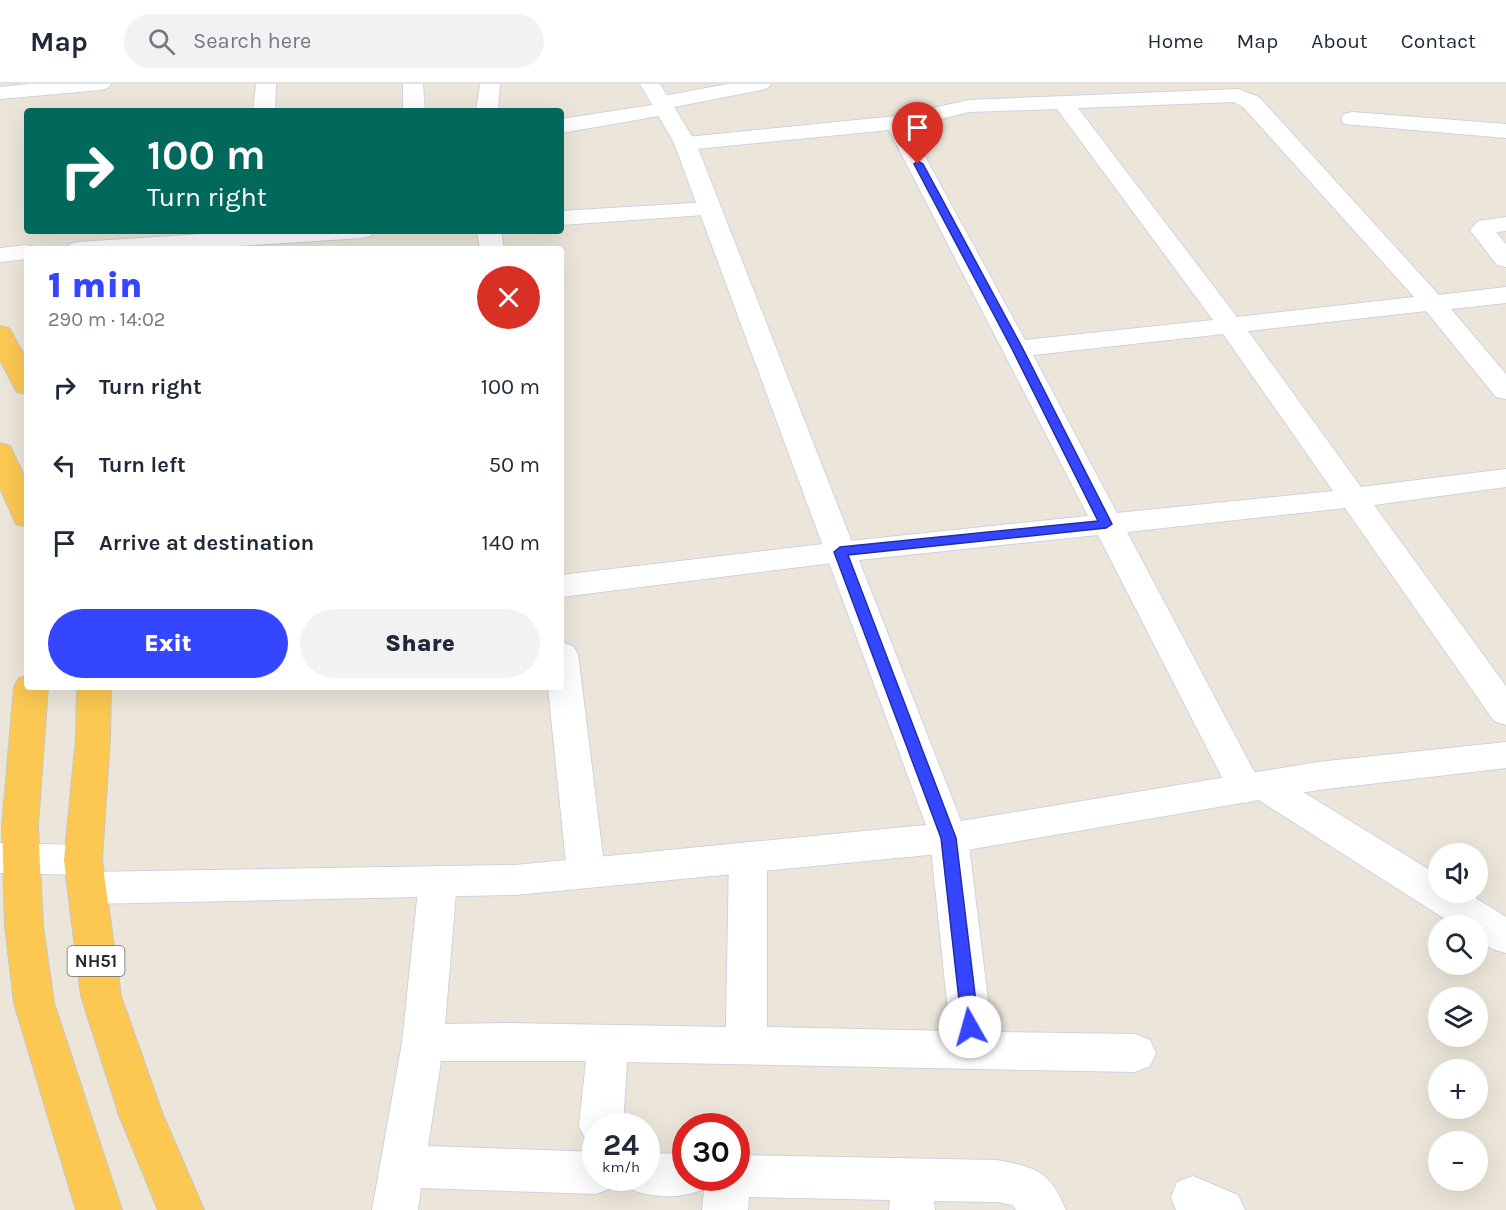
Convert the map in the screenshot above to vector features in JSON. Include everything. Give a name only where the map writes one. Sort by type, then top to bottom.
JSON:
[{"type":"highway","points":[[0,334],[24,380]]},
{"type":"highway","points":[[0,452],[24,510]]},
{"type":"highway","points":[[31,690],[21,816],[11,858],[24,926],[34,1003],[99,1210]]},
{"type":"highway","name":"NH51","points":[[94,690],[85,874],[101,996],[141,1115],[181,1210]]},
{"type":"street","points":[[0,93],[101,84]]},
{"type":"street","points":[[264,108],[266,84]]},
{"type":"street","points":[[413,84],[414,108]]},
{"type":"street","points":[[487,108],[490,84]]},
{"type":"street","points":[[564,125],[659,99],[761,84]]},
{"type":"street","points":[[685,143],[896,123],[1025,94],[1064,104],[1221,94],[1238,95],[1251,102],[1433,303],[1506,391]]},
{"type":"street","points":[[659,99],[685,143],[949,838],[973,1050]]},
{"type":"street","points":[[1064,104],[1230,326],[1506,712]]},
{"type":"street","points":[[1352,119],[1506,131]]},
{"type":"street","points":[[896,123],[1017,349],[1106,524],[1255,787],[1506,937]]},
{"type":"street","points":[[564,218],[710,209]]},
{"type":"street","points":[[1506,224],[1486,226],[1482,230],[1506,260]]},
{"type":"street","points":[[110,246],[171,240],[298,234]]},
{"type":"street","points":[[1017,349],[1506,295]]},
{"type":"street","points":[[564,585],[840,552],[1353,498],[1506,478]]},
{"type":"street","points":[[564,681],[585,873]]},
{"type":"street","points":[[11,858],[85,874],[214,885],[515,880],[949,838],[1318,776],[1506,755]]},
{"type":"street","points":[[746,1046],[748,857]]},
{"type":"street","points":[[394,1210],[423,1043],[438,881]]},
{"type":"street","points":[[423,1043],[608,1043],[1135,1053]]},
{"type":"street","points":[[603,1113],[608,1043]]},
{"type":"street","points":[[402,1166],[582,1172]]},
{"type":"street","points":[[750,1178],[912,1195],[997,1181],[1026,1187],[1044,1210]]},
{"type":"street","points":[[725,1210],[727,1191]]},
{"type":"route","points":[[918,164],[1017,349],[1106,524],[840,552],[949,838],[970,1027]]}]
